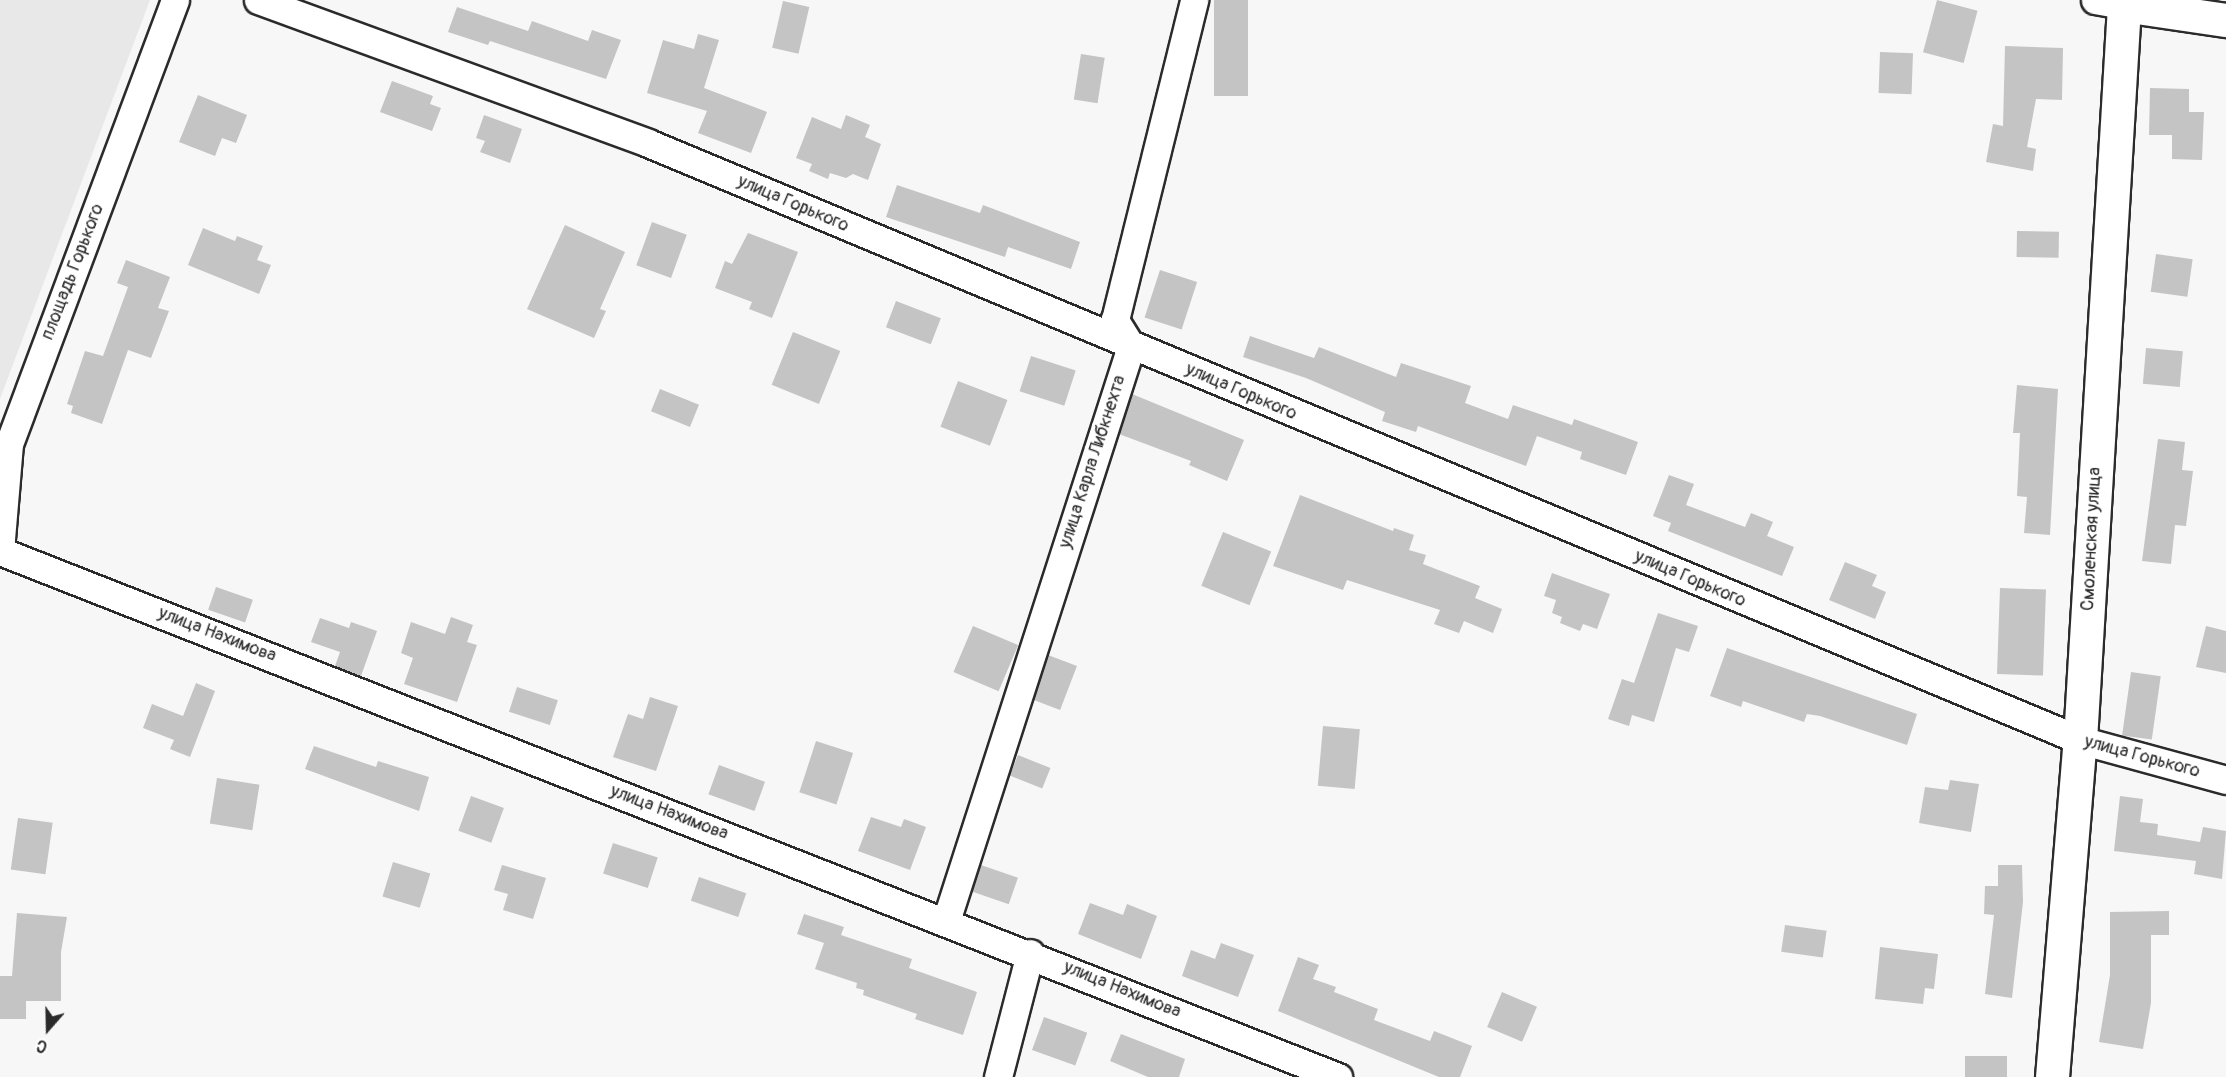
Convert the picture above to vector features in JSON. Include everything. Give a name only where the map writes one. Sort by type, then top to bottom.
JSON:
[{"type":"street","name":"площадь Горького","points":[[0,551],[9,444],[176,0]]},
{"type":"street","name":"улица Горького","points":[[258,0],[648,143],[2080,741],[2226,780]]},
{"type":"street","points":[[1131,346],[1115,320],[1194,0]]},
{"type":"street","points":[[2115,2],[2226,20]]},
{"type":"street","name":"Смоленская улица","points":[[2052,1077],[2080,741],[2115,2]]},
{"type":"street","name":"улица Карла Либкнехта","points":[[946,921],[1131,346]]},
{"type":"street","name":"улица Нахимова","points":[[0,551],[1030,953],[1338,1077]]},
{"type":"street","points":[[998,1077],[1030,953]]},
{"type":"shaded area","points":[[0,0],[150,0],[0,399]]},
{"type":"building","points":[[1214,0],[1248,0],[1248,96],[1214,96]]},
{"type":"building","points":[[1937,0],[1978,11],[1964,63],[1923,52]]},
{"type":"building","points":[[783,1],[809,7],[799,54],[772,48]]},
{"type":"building","points":[[457,7],[528,31],[532,21],[588,41],[592,30],[621,40],[606,79],[490,41],[488,45],[448,32]]},
{"type":"building","points":[[698,34],[719,40],[704,88],[767,112],[751,153],[698,133],[707,111],[647,93],[663,40],[694,49]]},
{"type":"building","points":[[2005,46],[2063,48],[2062,100],[2036,99],[2027,147],[2036,149],[2033,171],[1986,162],[1993,124],[2003,126]]},
{"type":"building","points":[[1880,52],[1913,53],[1912,94],[1879,93]]},
{"type":"building","points":[[1081,54],[1105,58],[1098,103],[1074,99]]},
{"type":"building","points":[[392,81],[433,96],[430,104],[441,108],[432,131],[380,112]]},
{"type":"building","points":[[2150,88],[2189,89],[2189,112],[2204,112],[2202,160],[2172,159],[2172,135],[2149,135]]},
{"type":"building","points":[[198,95],[247,115],[236,143],[222,138],[215,156],[179,142]]},
{"type":"building","points":[[484,115],[522,129],[510,163],[480,152],[485,141],[476,138]]},
{"type":"building","points":[[846,115],[870,125],[865,137],[881,144],[868,180],[853,174],[846,178],[830,173],[828,179],[809,171],[812,164],[796,158],[812,117],[841,129]]},
{"type":"building","points":[[897,185],[980,213],[983,205],[1080,242],[1071,269],[1008,247],[1005,257],[886,217]]},
{"type":"building","points":[[652,222],[687,235],[671,278],[636,265]]},
{"type":"building","points":[[565,225],[625,252],[600,309],[606,311],[594,338],[527,309]]},
{"type":"building","points":[[203,228],[235,241],[237,236],[263,246],[257,260],[271,265],[259,294],[188,265]]},
{"type":"building","points":[[2017,231],[2059,232],[2059,258],[2017,257]]},
{"type":"building","points":[[748,233],[798,252],[772,318],[749,309],[752,302],[715,288],[725,261],[732,264]]},
{"type":"building","points":[[2156,254],[2193,259],[2187,297],[2151,292]]},
{"type":"building","points":[[126,260],[170,277],[158,308],[169,311],[151,358],[128,350],[102,424],[71,413],[73,406],[67,404],[85,351],[103,356],[128,287],[117,283]]},
{"type":"building","points":[[1160,270],[1197,282],[1182,330],[1145,318]]},
{"type":"building","points":[[896,301],[941,318],[931,344],[886,327]]},
{"type":"building","points":[[793,332],[840,351],[819,404],[772,385]]},
{"type":"building","points":[[1250,336],[1314,358],[1319,347],[1396,377],[1401,363],[1471,386],[1465,403],[1508,419],[1513,405],[1572,425],[1574,419],[1638,442],[1626,475],[1580,459],[1582,452],[1537,436],[1526,466],[1418,426],[1416,432],[1382,421],[1385,412],[1306,378],[1243,357]]},
{"type":"building","points":[[2146,348],[2183,351],[2180,387],[2143,384]]},
{"type":"building","points":[[1031,356],[1076,371],[1064,406],[1020,391]]},
{"type":"building","points":[[958,381],[1007,400],[990,446],[940,427]]},
{"type":"building","points":[[2017,385],[2058,389],[2050,535],[2024,533],[2027,497],[2017,496],[2020,433],[2013,433]]},
{"type":"building","points":[[660,389],[699,405],[690,427],[651,411]]},
{"type":"building","points":[[1132,394],[1244,440],[1227,481],[1189,465],[1191,461],[1119,434]]},
{"type":"building","points":[[2158,439],[2185,442],[2182,470],[2193,471],[2186,526],[2175,525],[2171,564],[2142,561]]},
{"type":"building","points":[[1669,475],[1694,484],[1686,505],[1745,527],[1751,513],[1773,522],[1767,536],[1794,547],[1782,576],[1668,531],[1671,523],[1653,516]]},
{"type":"building","points":[[1300,495],[1393,531],[1394,528],[1414,535],[1409,550],[1426,555],[1423,564],[1480,586],[1475,598],[1502,609],[1493,633],[1464,621],[1459,633],[1434,624],[1440,610],[1347,580],[1343,590],[1273,566]]},
{"type":"building","points":[[1223,532],[1271,551],[1249,605],[1201,586]]},
{"type":"building","points":[[1845,562],[1877,575],[1872,586],[1886,592],[1875,619],[1829,600]]},
{"type":"building","points":[[1552,573],[1610,594],[1597,629],[1583,624],[1580,631],[1560,623],[1562,617],[1552,613],[1556,600],[1544,596]]},
{"type":"building","points":[[216,587],[253,600],[245,622],[208,610]]},
{"type":"building","points":[[2000,588],[2046,590],[2043,676],[1997,674]]},
{"type":"building","points":[[1658,613],[1698,626],[1689,652],[1676,648],[1654,722],[1632,715],[1629,726],[1608,719],[1622,679],[1634,683]]},
{"type":"building","points":[[451,617],[473,625],[467,642],[477,645],[457,702],[404,684],[413,658],[401,653],[411,622],[445,634]]},
{"type":"building","points":[[320,618],[349,628],[351,622],[377,631],[361,676],[335,666],[340,652],[311,642]]},
{"type":"building","points":[[973,626],[1018,645],[999,691],[953,672]]},
{"type":"building","points":[[2206,626],[2226,631],[2226,673],[2196,667]]},
{"type":"building","points":[[1727,648],[1917,714],[1907,745],[1820,716],[1807,714],[1804,722],[1743,701],[1741,707],[1710,696]]},
{"type":"building","points":[[1048,655],[1077,666],[1060,710],[1031,699]]},
{"type":"building","points":[[2131,672],[2161,676],[2152,740],[2122,735]]},
{"type":"building","points":[[196,683],[215,691],[190,757],[170,749],[174,740],[143,728],[152,704],[183,716]]},
{"type":"building","points":[[517,687],[558,700],[550,725],[509,712]]},
{"type":"building","points":[[650,697],[678,706],[656,771],[613,757],[628,714],[643,719]]},
{"type":"building","points":[[1323,726],[1360,729],[1355,789],[1318,786]]},
{"type":"building","points":[[816,741],[853,753],[836,804],[799,792]]},
{"type":"building","points":[[314,746],[376,767],[378,761],[429,777],[419,811],[305,769]]},
{"type":"building","points":[[1018,755],[1050,768],[1042,789],[1010,775]]},
{"type":"building","points":[[719,765],[765,782],[754,811],[708,794]]},
{"type":"building","points":[[217,778],[259,785],[252,830],[210,823]]},
{"type":"building","points":[[1950,780],[1979,784],[1971,832],[1919,823],[1925,787],[1948,790]]},
{"type":"building","points":[[471,796],[504,808],[491,843],[458,831]]},
{"type":"building","points":[[2120,796],[2143,799],[2140,822],[2158,824],[2157,835],[2200,842],[2203,827],[2226,831],[2222,879],[2194,874],[2196,861],[2114,851]]},
{"type":"building","points":[[871,817],[901,827],[904,819],[926,827],[910,870],[858,851]]},
{"type":"building","points":[[18,818],[53,823],[45,874],[11,869]]},
{"type":"building","points":[[613,843],[658,858],[648,888],[603,873]]},
{"type":"building","points":[[393,862],[430,873],[420,908],[382,896]]},
{"type":"building","points":[[502,865],[546,878],[533,919],[503,910],[508,894],[494,890]]},
{"type":"building","points":[[981,865],[1018,878],[1009,904],[972,891]]},
{"type":"building","points":[[1998,865],[2022,865],[2023,902],[2012,998],[1985,994],[1994,915],[1984,914],[1985,886],[1998,886]]},
{"type":"building","points":[[699,877],[746,893],[738,917],[691,901]]},
{"type":"building","points":[[1090,903],[1123,915],[1127,904],[1157,916],[1141,959],[1078,934]]},
{"type":"building","points":[[2169,911],[2169,935],[2151,935],[2151,1003],[2143,1049],[2099,1042],[2110,975],[2110,912]]},
{"type":"building","points":[[17,913],[67,917],[61,952],[61,1001],[26,1001],[26,1019],[0,1019],[0,976],[12,976]]},
{"type":"building","points":[[804,914],[844,927],[841,935],[912,959],[909,968],[977,992],[963,1035],[915,1019],[917,1014],[863,995],[864,990],[856,988],[857,983],[815,969],[824,943],[797,934]]},
{"type":"building","points":[[1785,925],[1827,931],[1823,958],[1781,952]]},
{"type":"building","points":[[1221,943],[1254,955],[1238,997],[1182,976],[1191,950],[1215,959]]},
{"type":"building","points":[[1880,947],[1938,954],[1934,989],[1925,988],[1923,1004],[1875,999]]},
{"type":"building","points":[[1298,957],[1319,965],[1313,979],[1336,987],[1334,992],[1378,1009],[1374,1020],[1430,1041],[1434,1031],[1472,1046],[1460,1077],[1439,1077],[1278,1011]]},
{"type":"building","points":[[1502,992],[1537,1007],[1522,1042],[1487,1027]]},
{"type":"building","points":[[1044,1017],[1087,1033],[1075,1066],[1032,1050]]},
{"type":"building","points":[[1121,1034],[1185,1059],[1179,1077],[1148,1077],[1110,1061]]},
{"type":"building","points":[[1965,1056],[2007,1056],[2007,1077],[1965,1077]]}]
